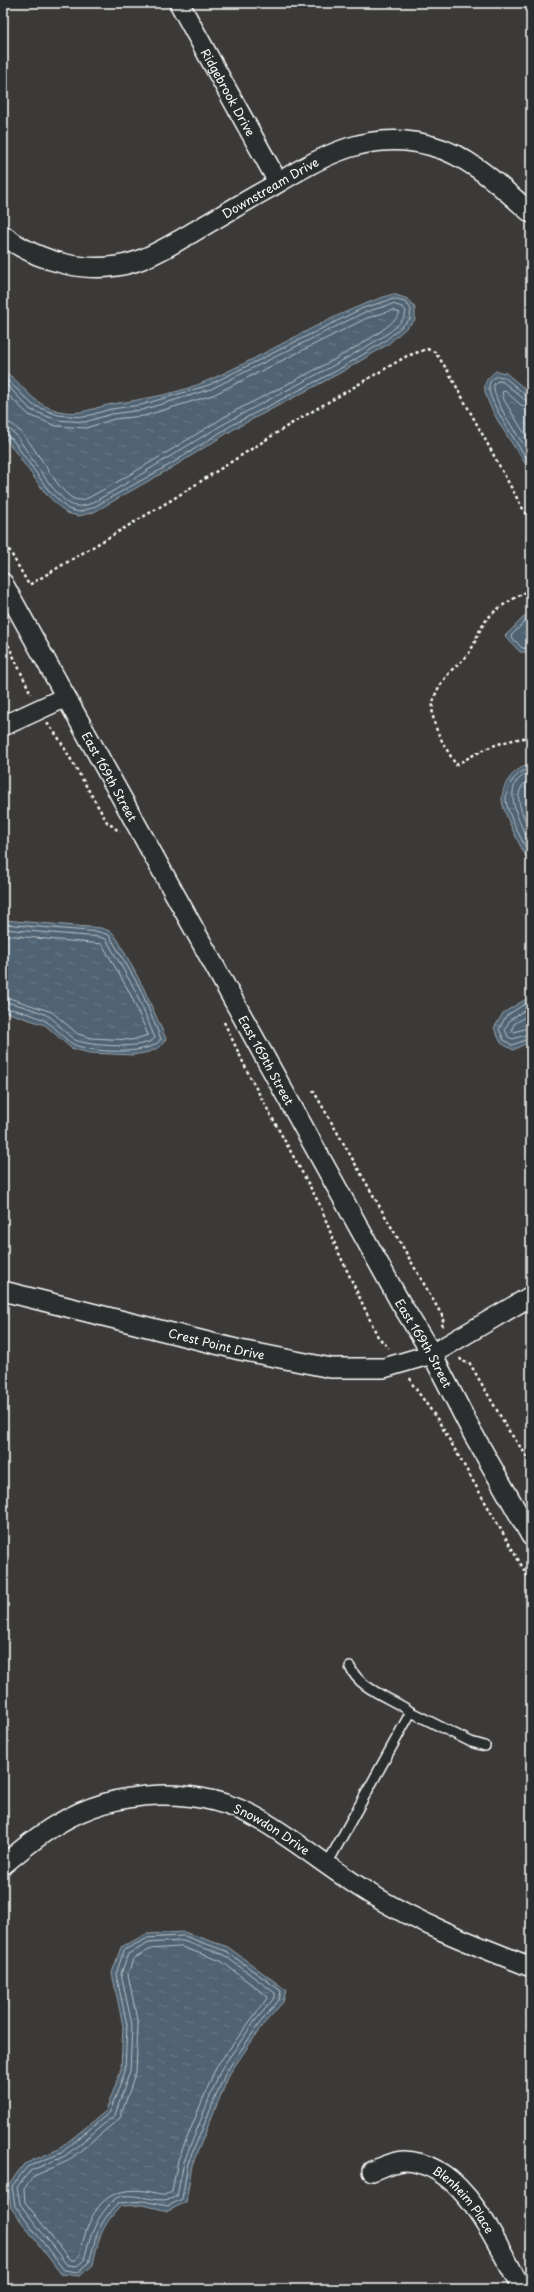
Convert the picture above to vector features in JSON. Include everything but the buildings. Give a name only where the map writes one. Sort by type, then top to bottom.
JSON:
[{"type":"street","name":"Ridgebrook Drive","points":[[179,3],[278,182]]},
{"type":"street","name":"Downstream Drive","points":[[3,235],[17,246],[36,256],[58,262],[98,267],[134,262],[171,245],[278,182],[341,149],[375,142],[408,142],[433,146],[458,156],[483,173],[531,213]]},
{"type":"street","name":"East 169th Street","points":[[3,583],[400,1302],[432,1354],[472,1432],[531,1536]]},
{"type":"street","points":[[3,726],[66,698]]},
{"type":"street","name":"Crest Point Drive","points":[[3,1291],[300,1363],[331,1368],[384,1368],[432,1354],[531,1296]]},
{"type":"street","name":"Snowdon Drive","points":[[3,1865],[42,1834],[83,1810],[120,1800],[167,1796],[200,1798],[235,1808],[259,1819],[280,1832],[326,1866],[375,1897],[434,1927],[476,1946],[531,1967]]},
{"type":"street","name":"Blenheim Place","points":[[372,2171],[403,2161],[425,2165],[445,2174],[470,2200],[522,2289]]},
{"type":"lane","points":[[350,1667],[354,1677],[366,1686],[412,1712],[471,1742],[485,1746]]},
{"type":"lane","points":[[326,1866],[412,1712]]},
{"type":"path","points":[[3,539],[29,585],[166,503],[289,425],[407,356],[426,348],[434,352],[448,371],[531,524]]},
{"type":"path","points":[[531,589],[497,610],[485,621],[469,654],[450,672],[440,686],[432,713],[435,730],[456,765],[486,747],[512,739],[531,737]]},
{"type":"path","points":[[3,634],[39,710],[58,737],[107,822],[126,836]]},
{"type":"path","points":[[221,1016],[251,1079],[320,1205],[336,1247],[378,1337],[401,1362],[413,1385],[438,1420],[531,1582]]},
{"type":"path","points":[[313,1090],[444,1320],[441,1322],[462,1362],[469,1362],[509,1431],[531,1462]]},
{"type":"water","points":[[393,294],[408,299],[415,308],[415,320],[387,345],[340,373],[234,429],[173,467],[94,512],[79,516],[66,513],[46,494],[3,435],[3,371],[11,376],[40,403],[49,408],[73,413],[86,411],[112,404],[161,395],[197,385],[346,312]]},
{"type":"water","points":[[496,371],[506,373],[531,394],[531,472],[505,432],[487,399],[485,384],[491,375]]},
{"type":"water","points":[[531,610],[531,652],[520,652],[505,636]]},
{"type":"water","points":[[531,764],[531,866],[510,824],[502,800],[504,787],[510,777],[515,772]]},
{"type":"water","points":[[3,920],[101,928],[112,932],[118,940],[143,987],[166,1039],[160,1047],[149,1052],[133,1055],[89,1053],[71,1048],[45,1025],[3,1011]]},
{"type":"water","points":[[531,996],[531,1041],[513,1050],[501,1043],[494,1028],[503,1013]]},
{"type":"water","points":[[184,1932],[228,1947],[286,1990],[283,2002],[262,2026],[230,2073],[192,2165],[186,2202],[168,2211],[143,2205],[121,2206],[105,2226],[99,2240],[93,2265],[80,2276],[61,2274],[11,2208],[8,2185],[24,2164],[59,2149],[106,2111],[121,2070],[123,2026],[112,1973],[121,1947],[147,1934]]}]
